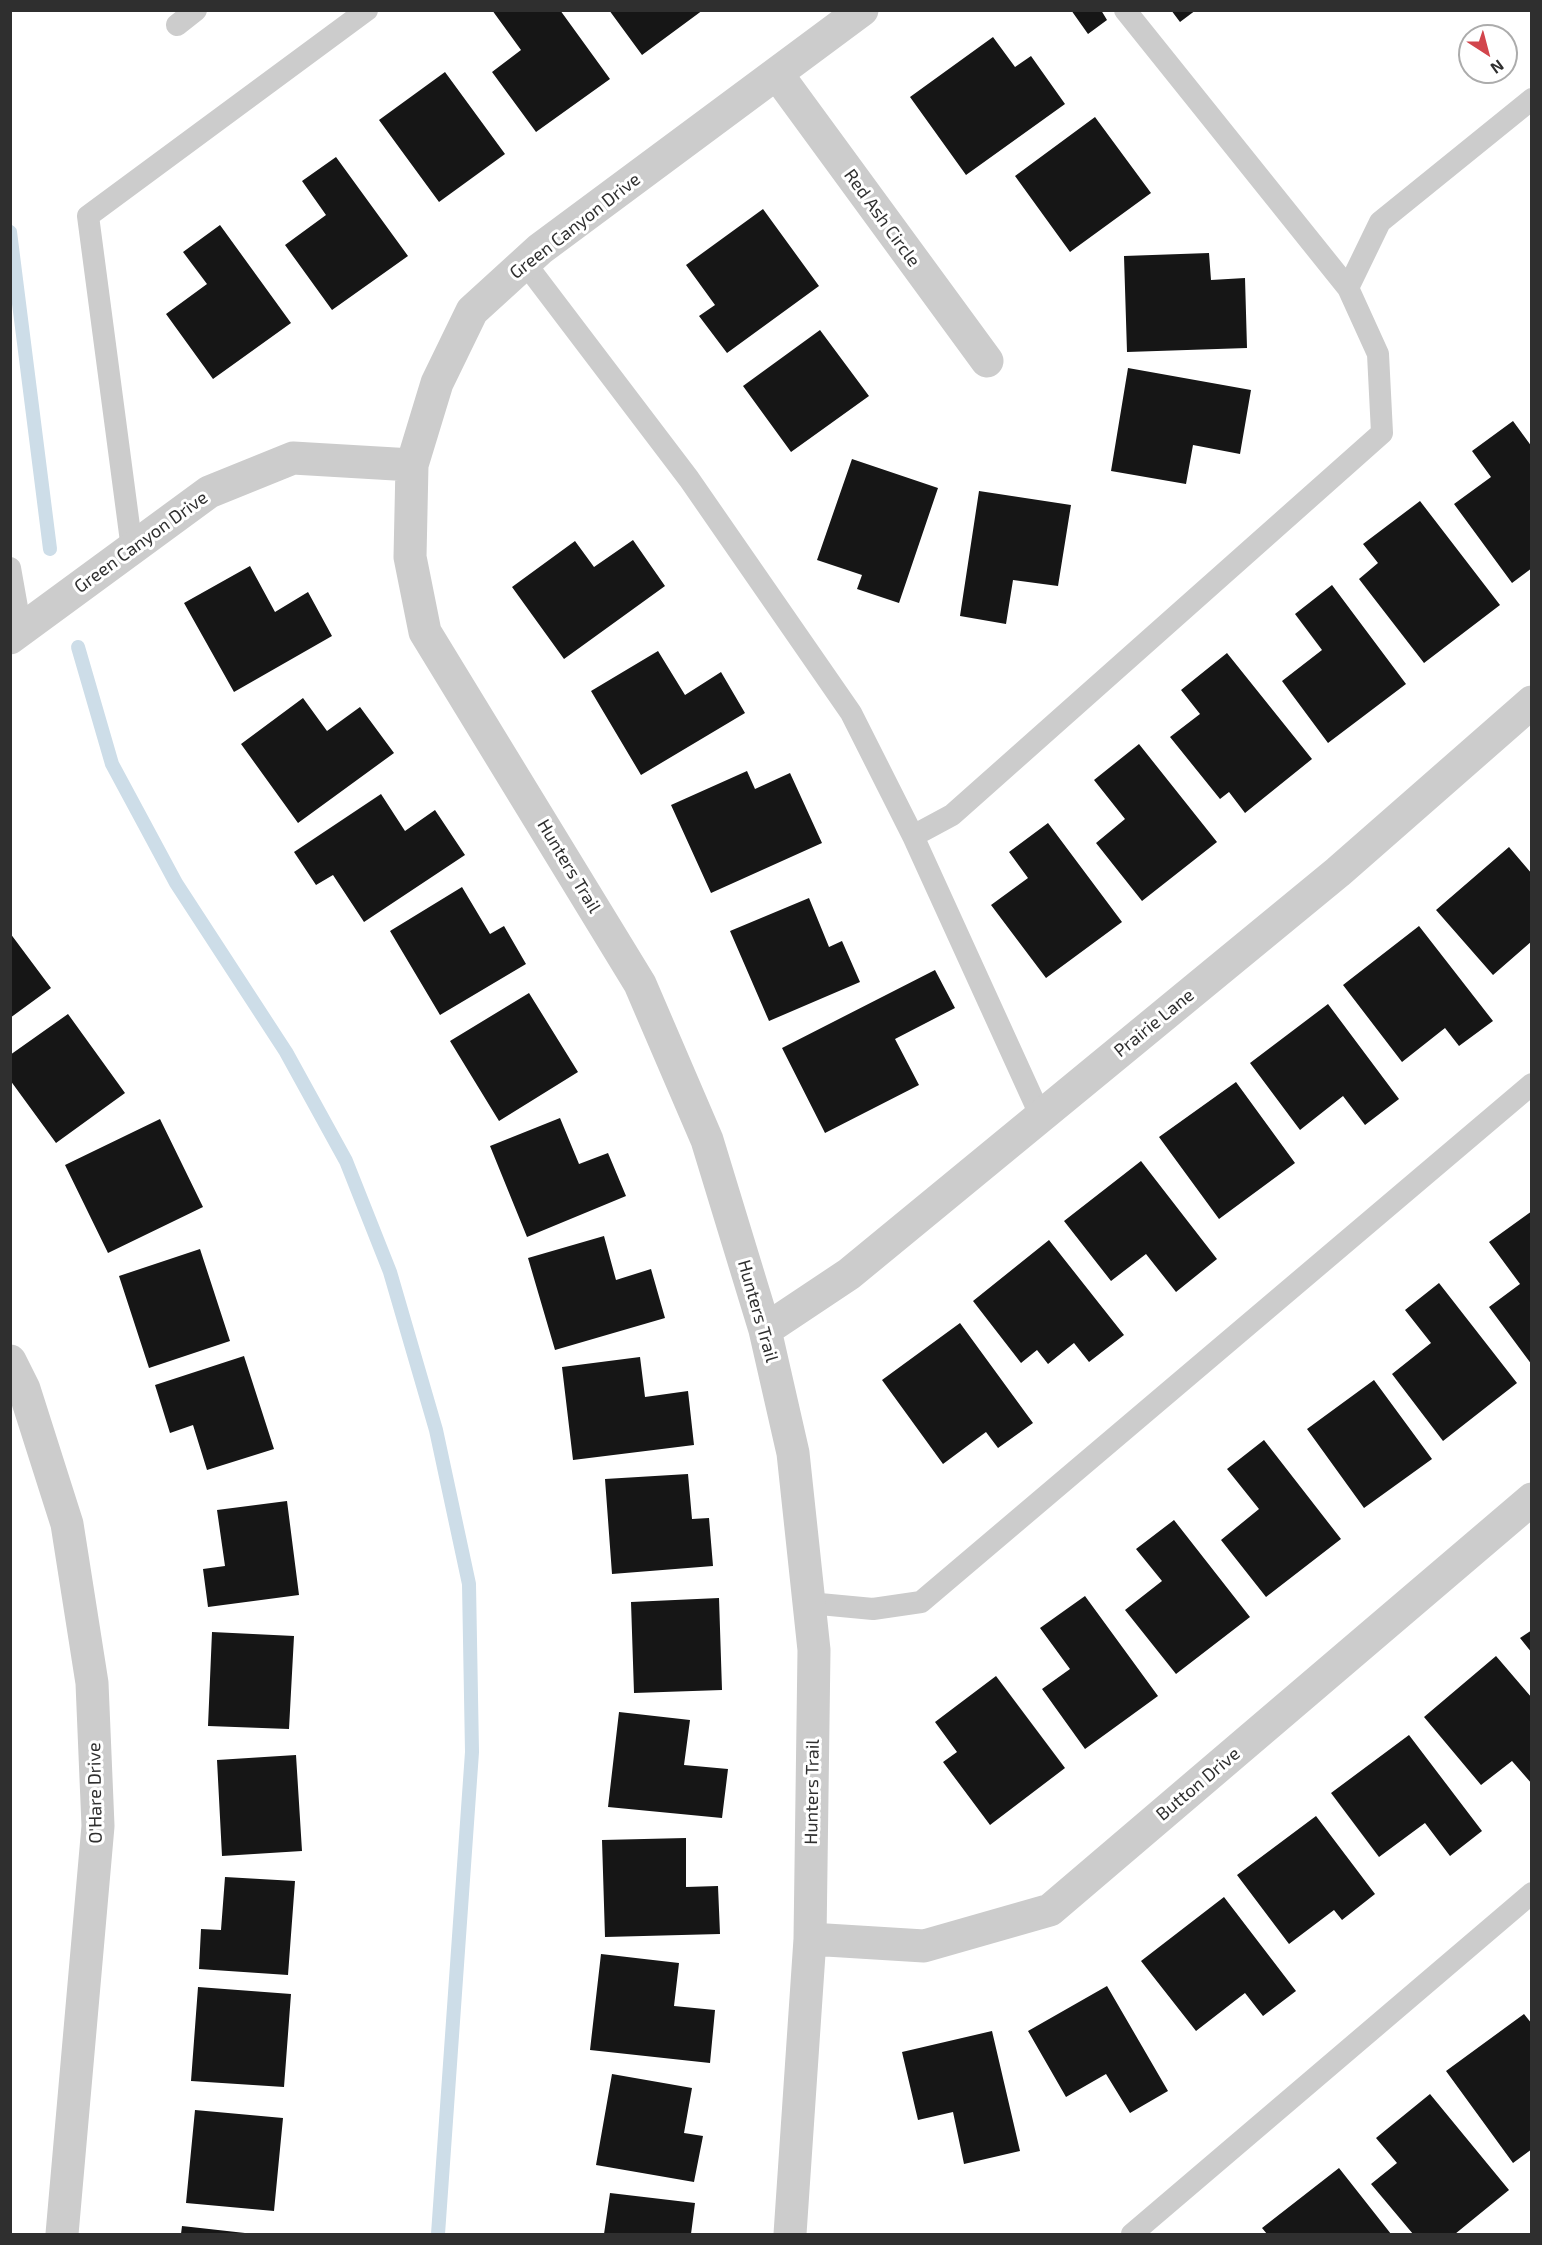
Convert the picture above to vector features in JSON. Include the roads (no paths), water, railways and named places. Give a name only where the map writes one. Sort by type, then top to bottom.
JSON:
[{"type":"street","name":"Green Canyon Drive","points":[[16,634],[209,492],[293,458],[412,465],[437,383],[472,311],[540,249],[862,10]]},
{"type":"street","name":"Red Ash Circle","points":[[777,74],[987,362]]},
{"type":"street","name":"Hunters Trail","points":[[412,465],[410,557],[425,632],[640,984],[707,1140],[765,1330],[793,1453],[814,1650],[810,1940],[790,2235]]},
{"type":"street","name":"Prairie Lane","points":[[765,1330],[849,1274],[1041,1117],[1338,872],[1532,702]]},
{"type":"street","name":"O'Hare Drive","points":[[15,1383],[67,1524],[92,1683],[98,1827],[62,2235]]},
{"type":"street","name":"Button Drive","points":[[810,1940],[924,1946],[1050,1910],[1532,1499]]},
{"type":"lane","points":[[177,25],[196,10]]},
{"type":"lane","points":[[132,549],[88,216],[367,10]]},
{"type":"lane","points":[[913,836],[952,815],[1382,433],[1378,354],[1348,288],[1125,10]]},
{"type":"lane","points":[[1348,288],[1380,222],[1532,99]]},
{"type":"lane","points":[[525,263],[689,479],[851,713],[913,836],[1041,1117]]},
{"type":"lane","points":[[10,568],[16,634]]},
{"type":"lane","points":[[809,1603],[873,1609],[921,1602],[1532,1084]]},
{"type":"lane","points":[[1132,2235],[1532,1893]]},
{"type":"waterway","points":[[10,232],[50,549]]},
{"type":"waterway","points":[[78,647],[112,764],[176,883],[286,1052],[346,1161],[390,1272],[436,1430],[469,1584],[472,1752],[438,2234]]}]
